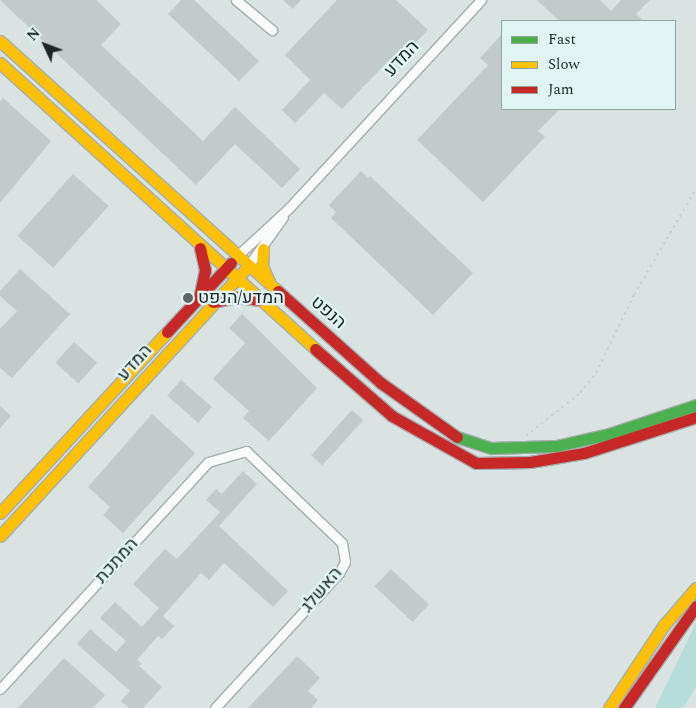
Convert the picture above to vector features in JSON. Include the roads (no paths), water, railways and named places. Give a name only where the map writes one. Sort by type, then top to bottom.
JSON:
[{"type":"main road","name":"הנפט","points":[[0,41],[248,266],[403,402],[472,444],[510,449],[581,442],[696,405]]},
{"type":"main road","name":"הנפט","points":[[0,63],[235,279],[392,416],[476,463],[530,462],[584,453],[696,417]]},
{"type":"main road","points":[[198,298],[205,270],[200,245]]},
{"type":"main road","points":[[262,249],[262,266],[271,286]]},
{"type":"main road","name":"המדע","points":[[0,513],[237,256]]},
{"type":"main road","name":"המדע","points":[[0,536],[248,266]]},
{"type":"main road","points":[[214,302],[236,297],[260,300]]},
{"type":"main road","points":[[609,708],[664,625],[696,588]]},
{"type":"main road","points":[[624,708],[676,630],[696,606]]},
{"type":"street","points":[[236,0],[272,30]]},
{"type":"street","name":"המדע","points":[[237,256],[289,208],[481,0]]},
{"type":"street","name":"המדע","points":[[248,266],[262,249],[289,208]]},
{"type":"street","name":"המתכת","points":[[0,689],[208,462],[246,451]]},
{"type":"street","name":"האשלג","points":[[215,708],[339,573],[345,562],[342,543],[246,451]]},
{"type":"place","name":"המדע/הנפט","points":[[188,298]]}]
